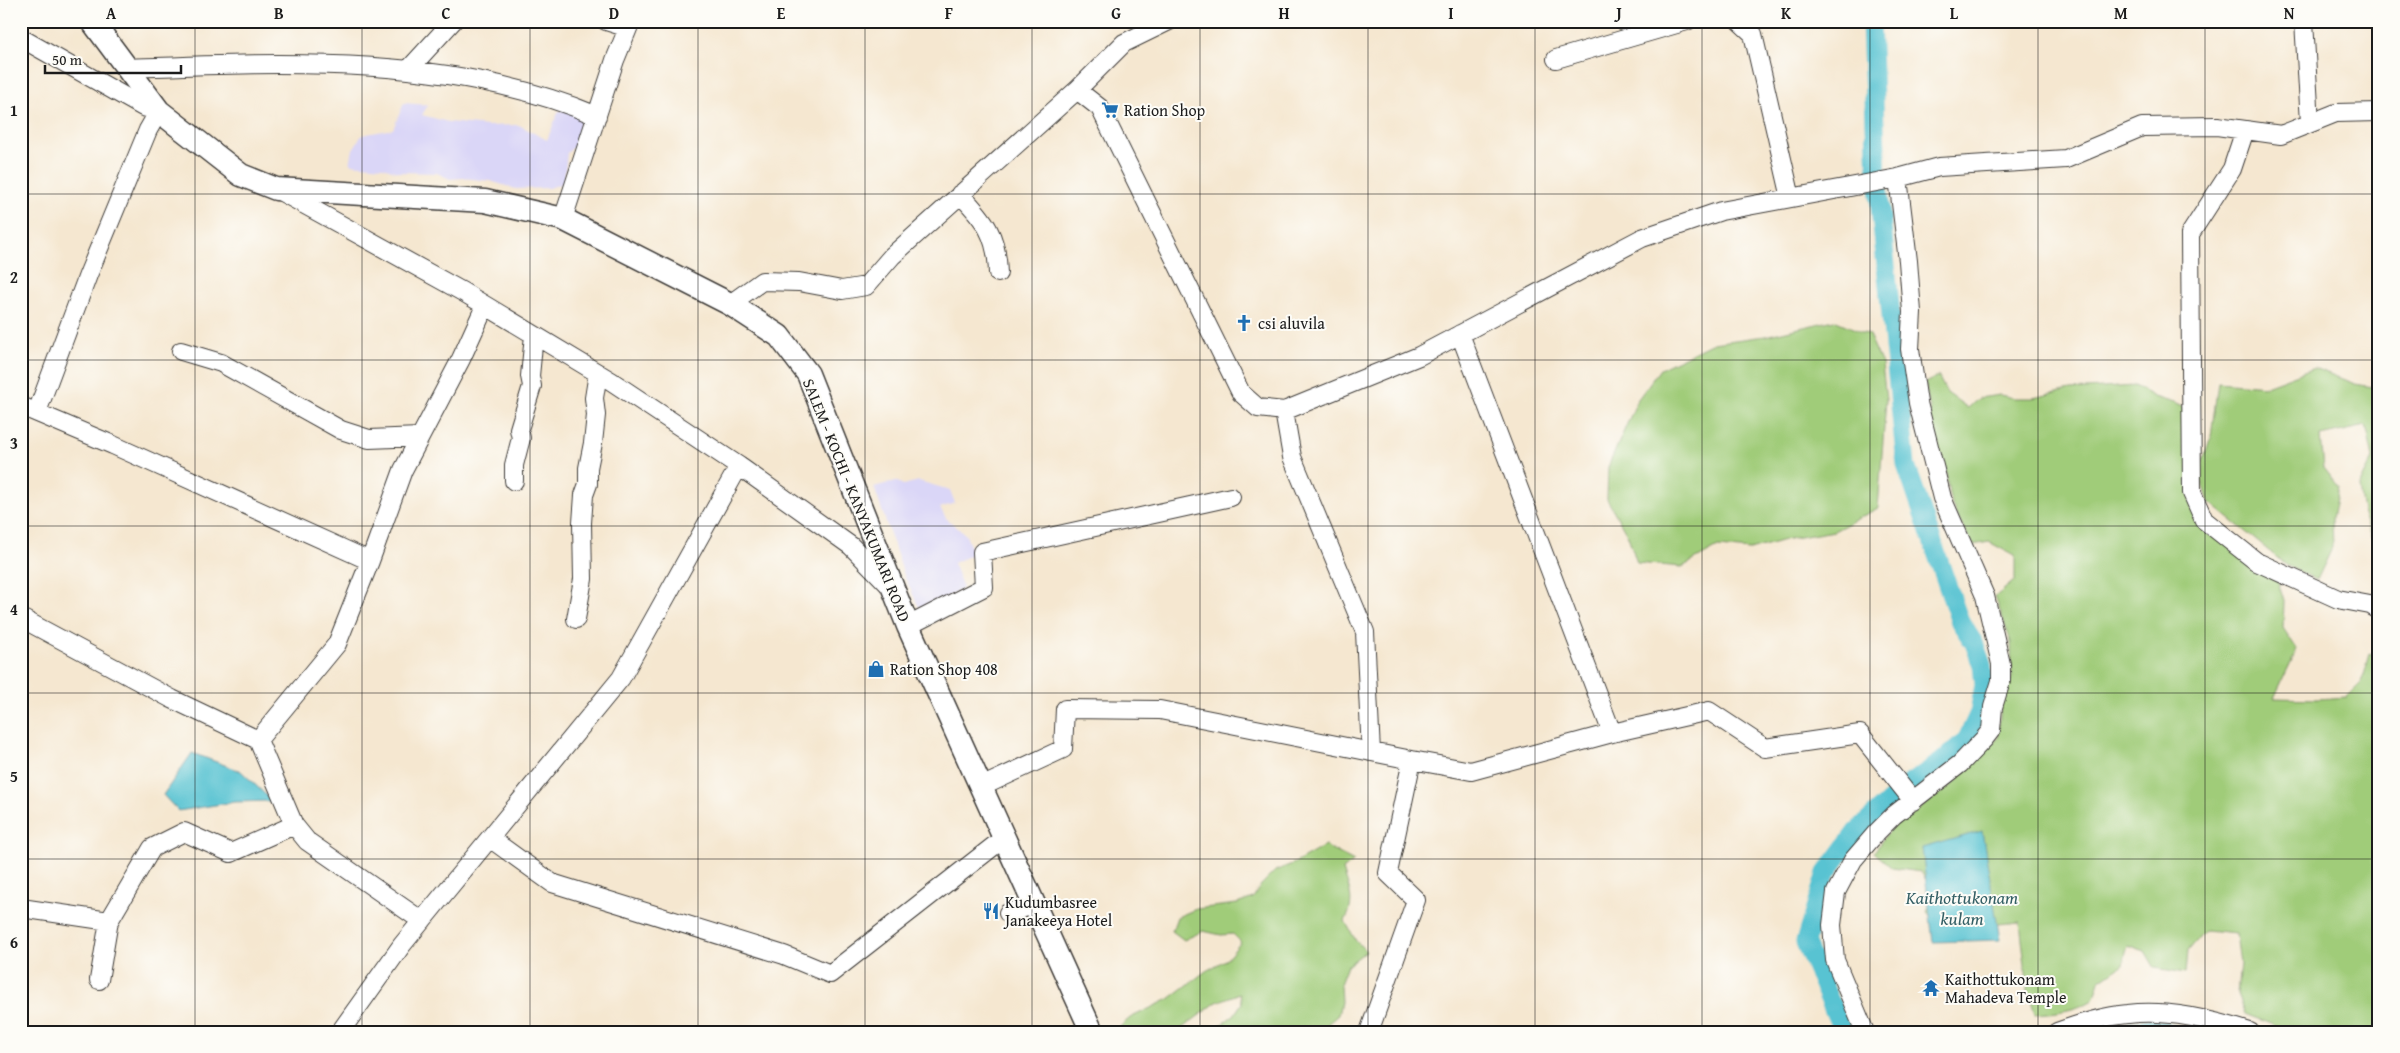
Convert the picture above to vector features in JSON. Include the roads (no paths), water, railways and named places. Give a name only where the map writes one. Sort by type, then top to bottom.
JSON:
[{"type":"main road","name":"SALEM - KOCHI - KANYAKUMARI ROAD","points":[[92,21],[159,111],[241,175],[276,189],[485,201],[563,219],[730,304],[779,336],[808,374],[908,626],[1092,1032]]},
{"type":"street","points":[[409,69],[453,21]]},
{"type":"street","points":[[563,219],[630,25],[606,21]]},
{"type":"street","points":[[730,304],[762,282],[799,282],[842,290],[866,286],[892,256],[1078,90],[1124,43],[1169,21]]},
{"type":"street","points":[[1556,59],[1687,21]]},
{"type":"street","points":[[1739,21],[1753,34],[1791,198]]},
{"type":"street","points":[[2304,21],[2310,123]]},
{"type":"street","points":[[21,38],[143,107],[159,111],[148,130],[88,275],[29,409],[240,501],[370,561]]},
{"type":"street","points":[[127,68],[240,64],[409,69],[522,88],[597,116]]},
{"type":"street","points":[[1078,90],[1100,108],[1241,393],[1258,408],[1284,411],[1419,356],[1642,238],[1721,211],[1898,178],[1940,168],[2066,160],[2142,127],[2217,126],[2281,135],[2336,113],[2379,112]]},
{"type":"street","points":[[2245,130],[2232,169],[2190,234],[2192,494],[2204,520],[2257,562],[2338,600],[2370,605],[2379,610]]},
{"type":"street","points":[[1865,1032],[1835,960],[1832,925],[1836,892],[1853,860],[1894,815],[1960,764],[1991,730],[1993,707],[2001,680],[2001,664],[1985,596],[1942,498],[1918,403],[1910,349],[1912,312],[1898,178]]},
{"type":"street","points":[[276,189],[485,306],[598,373],[740,466],[851,546],[892,588]]},
{"type":"street","points":[[960,194],[983,217],[998,255],[998,272]]},
{"type":"street","points":[[258,740],[337,644],[403,470],[461,359],[485,306]]},
{"type":"street","points":[[1460,334],[1612,733]]},
{"type":"street","points":[[514,481],[514,465],[521,438],[519,429],[532,386],[530,376],[534,335]]},
{"type":"street","points":[[181,352],[221,364],[341,430],[369,439],[420,437]]},
{"type":"street","points":[[576,619],[584,572],[582,523],[584,495],[588,484],[588,468],[596,415],[594,398],[598,373]]},
{"type":"street","points":[[1284,411],[1292,457],[1365,632],[1371,752]]},
{"type":"street","points":[[340,1032],[402,945],[491,839],[621,678],[740,466]]},
{"type":"street","points":[[908,626],[984,587],[982,552],[1232,497]]},
{"type":"street","points":[[21,618],[172,699],[258,740],[294,825],[307,841],[422,921]]},
{"type":"street","points":[[981,788],[1063,749],[1065,709],[1160,710],[1471,771],[1612,733],[1709,711],[1765,748],[1860,734],[1913,800]]},
{"type":"street","points":[[1369,1032],[1416,900],[1388,873],[1412,760]]},
{"type":"street","points":[[99,980],[109,921],[152,848],[184,832],[231,853],[294,825]]},
{"type":"street","points":[[491,839],[552,883],[784,955],[830,974],[1004,838]]},
{"type":"street","points":[[1008,913],[1034,905]]},
{"type":"street","points":[[21,908],[109,921]]},
{"type":"street","points":[[2057,1032],[2092,1021],[2129,1014],[2166,1014],[2218,1022],[2250,1032]]},
{"type":"water","points":[[192,753],[241,771],[272,801],[234,802],[178,811],[163,795]]},
{"type":"water","name":"Kaithottukonam kulam","points":[[1982,831],[2000,940],[1933,942],[1922,848]]},
{"type":"waterway","points":[[1843,1032],[1805,942],[1826,873],[1856,832],[1906,786],[1941,762],[1967,739],[1979,713],[1984,685],[1982,665],[1974,643],[1960,622],[1906,465],[1877,176],[1871,21]]},
{"type":"waterway","points":[[2129,1032],[2149,1028],[2168,1032]]},
{"type":"place","name":"Ration Shop","points":[[1110,110]]},
{"type":"place","name":"csi aluvila","points":[[1244,323]]},
{"type":"place","name":"Ration Shop 408","points":[[876,669]]},
{"type":"place","name":"Kudumbasree Janakeeya Hotel","points":[[991,911]]},
{"type":"place","name":"Kaithottukonam Mahadeva Temple","points":[[1931,988]]}]
